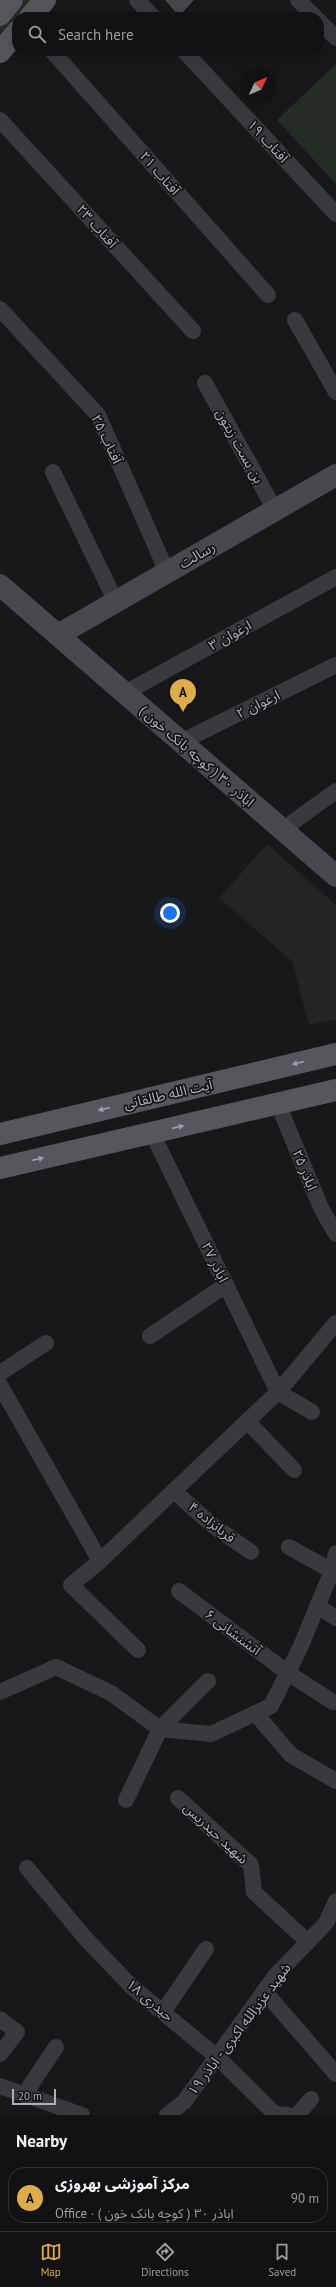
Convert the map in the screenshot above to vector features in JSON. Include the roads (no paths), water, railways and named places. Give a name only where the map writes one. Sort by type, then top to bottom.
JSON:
[{"type":"main road","points":[[0,14],[12,0]]},
{"type":"main road","points":[[34,12],[45,0]]},
{"type":"main road","points":[[0,52],[12,38]]},
{"type":"main road","name":"رسالت","points":[[58,635],[336,475]]},
{"type":"main road","name":"اباذر ۳۰ ( کوچه بانک خون )","points":[[0,585],[336,876]]},
{"type":"main road","name":"آیت الله طالقانی","points":[[0,1134],[336,1054]]},
{"type":"main road","points":[[0,1168],[336,1090]]},
{"type":"street","points":[[137,0],[148,12]]},
{"type":"street","points":[[298,0],[310,12]]},
{"type":"street","points":[[324,26],[336,38]]},
{"type":"street","name":"آفتاب ۲۱","points":[[56,56],[268,295]]},
{"type":"street","name":"آفتاب ۱۹","points":[[189,56],[336,214]]},
{"type":"street","name":"آفتاب ۲۳","points":[[0,120],[193,331]]},
{"type":"street","name":"آفتاب ۲۵","points":[[0,309],[98,415],[167,572]]},
{"type":"street","points":[[295,320],[336,392]]},
{"type":"street","name":"بن بست زیتون","points":[[204,383],[275,510]]},
{"type":"street","points":[[53,472],[116,602]]},
{"type":"street","name":"ارغوان ۳","points":[[125,693],[336,577]]},
{"type":"street","name":"ارغوان ۲","points":[[181,742],[336,665]]},
{"type":"street","points":[[282,830],[336,791]]},
{"type":"street","name":"اباذر ۲۵","points":[[278,1104],[321,1208],[336,1234]]},
{"type":"street","name":"اباذر ۲۷","points":[[152,1133],[278,1392]]},
{"type":"street","points":[[150,1336],[226,1285]]},
{"type":"street","points":[[138,1650],[71,1585],[100,1561],[278,1392],[336,1323]]},
{"type":"street","points":[[0,1373],[46,1343]]},
{"type":"street","points":[[0,1385],[100,1561]]},
{"type":"street","points":[[278,1392],[312,1412]]},
{"type":"street","points":[[247,1421],[294,1470]]},
{"type":"street","name":"قربانزاده ۴","points":[[174,1491],[212,1525],[251,1552]]},
{"type":"street","points":[[289,1547],[332,1571]]},
{"type":"street","points":[[0,1691],[56,1667],[111,1693],[160,1729],[212,1734],[271,1706],[288,1673],[332,1571],[336,1553]]},
{"type":"street","name":"آتشنشانی ۶","points":[[179,1591],[288,1673],[333,1702]]},
{"type":"street","points":[[317,1606],[336,1618]]},
{"type":"street","points":[[126,1800],[160,1729],[208,1681]]},
{"type":"street","points":[[255,1713],[291,1755],[336,1781]]},
{"type":"street","name":"شهید حیدریس","points":[[178,1798],[250,1865],[254,1892],[308,1942]]},
{"type":"street","name":"حیدری ۱۸","points":[[27,1868],[86,1939],[132,1988],[216,2056],[275,2114],[288,2115]]},
{"type":"street","name":"شهید عزیزالله اکبری - اباذر ۱۹","points":[[167,2115],[184,2102],[276,1975],[326,1923],[335,1905]]},
{"type":"street","points":[[163,2012],[206,1949]]},
{"type":"street","points":[[264,1991],[336,2074]]},
{"type":"street","points":[[0,2019],[16,2032],[0,2054]]},
{"type":"street","points":[[24,2095],[56,2047]]},
{"type":"street","points":[[0,2086],[82,2115]]},
{"type":"street","points":[[297,2115],[310,2099]]},
{"type":"place","name":"مرکز آموزشی بهروزی","points":[[183,712]]}]
